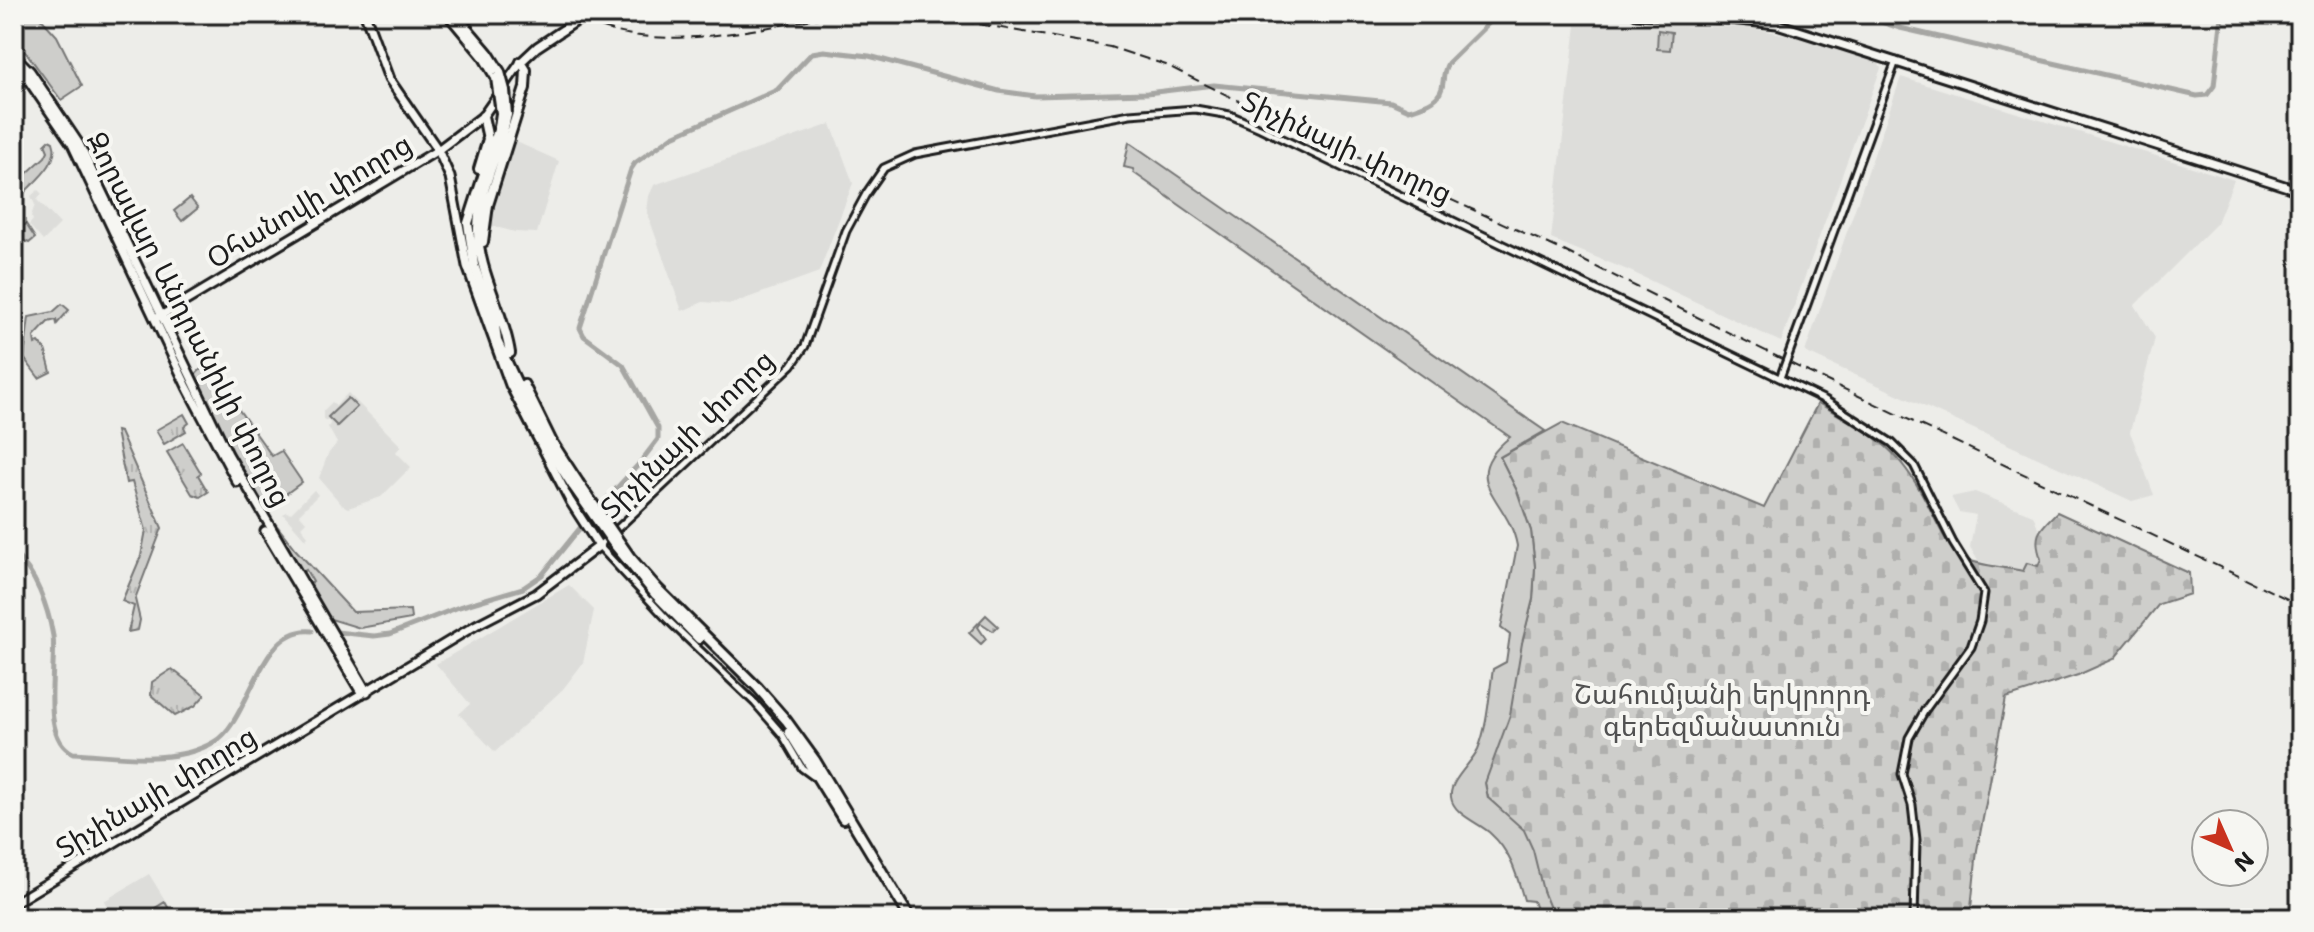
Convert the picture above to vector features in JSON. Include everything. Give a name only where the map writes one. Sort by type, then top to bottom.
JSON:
[{"type":"highway","points":[[448,14],[498,75]]},
{"type":"highway","points":[[455,14],[488,53],[498,75],[504,114],[498,153],[480,203],[478,232],[481,255],[506,329],[510,353],[575,484]]},
{"type":"highway","points":[[481,255],[488,205],[523,98],[526,70],[521,62]]},
{"type":"highway","points":[[468,223],[504,114]]},
{"type":"highway","points":[[483,116],[487,145],[467,212],[474,265],[495,325],[494,338],[545,443],[613,543],[756,693],[794,739],[904,918]]},
{"type":"highway","points":[[494,338],[510,353]]},
{"type":"highway","points":[[656,591],[758,688],[786,720],[815,760],[910,918]]},
{"type":"main road","points":[[365,14],[389,79],[439,147],[455,190],[467,266],[529,425],[599,546]]},
{"type":"main road","name":"Օհանովի փողոց","points":[[157,317],[439,147],[483,116],[521,62],[537,47],[587,14]]},
{"type":"main road","points":[[1636,14],[1777,24],[2300,191]]},
{"type":"main road","name":"Զորավար Անդրանիկի փողոց","points":[[14,55],[30,71],[79,144],[157,317]]},
{"type":"main road","name":"Զորավար Անդրանիկի փողոց","points":[[14,61],[72,144],[209,423],[260,518],[364,693]]},
{"type":"main road","name":"Տիչինայի փողոց","points":[[14,903],[476,625],[536,594],[599,546]]},
{"type":"street","points":[[1780,378],[1896,61]]},
{"type":"street","name":"Տիչինայի փողոց","points":[[599,546],[792,365],[805,346],[846,231],[884,168],[915,154],[1130,114],[1195,109],[1230,115],[1780,378],[1861,421],[1892,443],[1914,465],[1953,543],[1984,593],[1980,621],[1971,647],[1925,710],[1909,738],[1902,774],[1912,805],[1916,840],[1914,918]]},
{"type":"street","points":[[599,546],[668,620],[776,726],[802,768],[813,775],[830,797]]},
{"type":"street","points":[[794,739],[802,757],[802,768]]},
{"type":"shaded area","points":[[1576,25],[1747,27],[1808,39],[1877,60],[1881,68],[1781,342],[1630,271],[1551,239]]},
{"type":"shaded area","points":[[1901,77],[2234,180],[2217,223],[2135,305],[2155,338],[2130,432],[2154,495],[2132,501],[1805,352]]},
{"type":"shaded area","points":[[831,124],[853,183],[819,272],[731,304],[703,302],[682,311],[647,212],[654,185]]},
{"type":"shaded area","points":[[512,140],[559,161],[537,233],[515,232],[488,225],[492,200]]},
{"type":"shaded area","points":[[38,190],[42,194],[37,200],[60,224],[43,241],[29,225],[35,205],[31,196]]},
{"type":"shaded area","points":[[348,393],[401,446],[396,452],[411,467],[381,497],[348,508],[319,478],[328,454],[337,443],[328,427],[328,418],[327,421],[323,419],[323,411],[332,402],[336,405]]},
{"type":"shaded area","points":[[314,490],[318,495],[299,514],[306,522],[301,527],[308,536],[305,539],[283,514],[290,514]]},
{"type":"shaded area","points":[[1975,492],[2033,515],[2039,530],[2036,546],[2041,559],[2038,566],[2023,571],[1978,561],[1970,547],[1976,515],[1959,512],[1951,497]]},
{"type":"shaded area","points":[[569,585],[594,610],[583,663],[563,689],[495,752],[459,714],[470,704],[436,664]]},
{"type":"shaded area","points":[[149,874],[176,918],[114,918],[104,901]]},
{"type":"green space","points":[[14,14],[37,14],[57,36],[82,86],[61,100],[28,55],[14,42]]},
{"type":"green space","points":[[1658,30],[1672,32],[1670,50],[1657,49]]},
{"type":"green space","points":[[49,140],[53,142],[54,149],[50,164],[22,195],[14,190],[14,185],[45,157],[48,151],[45,144]]},
{"type":"green space","points":[[1129,142],[1545,431],[1500,457],[1517,491],[1531,531],[1535,567],[1533,599],[1510,715],[1485,783],[1488,798],[1524,830],[1554,918],[1539,918],[1533,901],[1524,900],[1504,849],[1491,834],[1457,809],[1451,797],[1453,785],[1475,755],[1481,740],[1493,669],[1506,662],[1510,635],[1501,628],[1517,546],[1512,529],[1486,478],[1487,466],[1494,452],[1510,437],[1134,173],[1133,169],[1124,167]]},
{"type":"green space","points":[[190,198],[198,208],[182,221],[174,211]]},
{"type":"green space","points":[[26,224],[35,238],[29,243],[14,244],[14,232]]},
{"type":"green space","points":[[62,304],[69,310],[57,324],[56,320],[48,322],[34,337],[35,344],[39,342],[45,349],[51,372],[39,378],[24,358],[29,317],[53,312]]},
{"type":"green space","points":[[206,364],[272,456],[281,451],[302,482],[260,513],[192,378]]},
{"type":"green space","points":[[348,398],[357,407],[337,426],[328,417]]},
{"type":"green space","name":"Շահումյանի երկրորդ գերեզմանատուն","points":[[1818,403],[1868,433],[1892,453],[1915,481],[1947,541],[1962,558],[2023,571],[2027,563],[2038,566],[2041,559],[2037,544],[2039,532],[2057,512],[2189,573],[2190,594],[2159,604],[2114,659],[2078,675],[2006,698],[1977,850],[1970,918],[1554,918],[1506,815],[1488,798],[1485,783],[1533,599],[1535,567],[1531,531],[1517,491],[1500,457],[1562,423],[1764,508]]},
{"type":"green space","points":[[184,414],[189,423],[184,427],[186,431],[164,444],[156,430]]},
{"type":"green space","points":[[116,431],[120,432],[162,528],[135,599],[140,620],[138,630],[128,632],[134,606],[122,601],[141,556],[146,530],[132,482],[126,483]]},
{"type":"green space","points":[[183,443],[208,492],[200,497],[192,494],[167,452]]},
{"type":"green space","points":[[268,514],[295,549],[353,612],[410,610],[411,619],[360,628],[324,617],[304,588],[313,582],[306,570],[296,576],[262,518]]},
{"type":"green space","points":[[986,615],[998,626],[993,631],[981,623],[978,627],[986,639],[981,644],[969,633]]},
{"type":"green space","points":[[172,669],[205,695],[195,706],[175,716],[151,695],[152,682]]},
{"type":"green space","points":[[165,902],[174,918],[139,918]]},
{"type":"waterway","points":[[336,632],[374,636],[390,634],[459,607],[523,588],[542,575],[639,464],[658,439],[658,428],[623,365],[584,336],[580,328],[631,169],[673,136],[777,90],[812,53],[824,51],[869,56],[999,91],[1035,96],[1147,93],[1214,85],[1391,102],[1409,110],[1427,104],[1440,94],[1448,63],[1498,14]]},
{"type":"waterway","points":[[1865,14],[1900,28],[2197,96],[2207,95],[2214,86],[2222,14]]},
{"type":"waterway","points":[[14,553],[35,580],[48,614],[54,649],[53,717],[56,733],[63,745],[73,753],[163,757],[214,742],[227,731],[267,658],[279,643],[294,633],[312,631]]},
{"type":"railway","points":[[568,14],[624,34],[658,37],[711,36],[841,14]]},
{"type":"railway","points":[[872,14],[961,21],[1110,47],[1166,65],[1304,133],[1564,251],[1806,371],[2300,605]]}]
